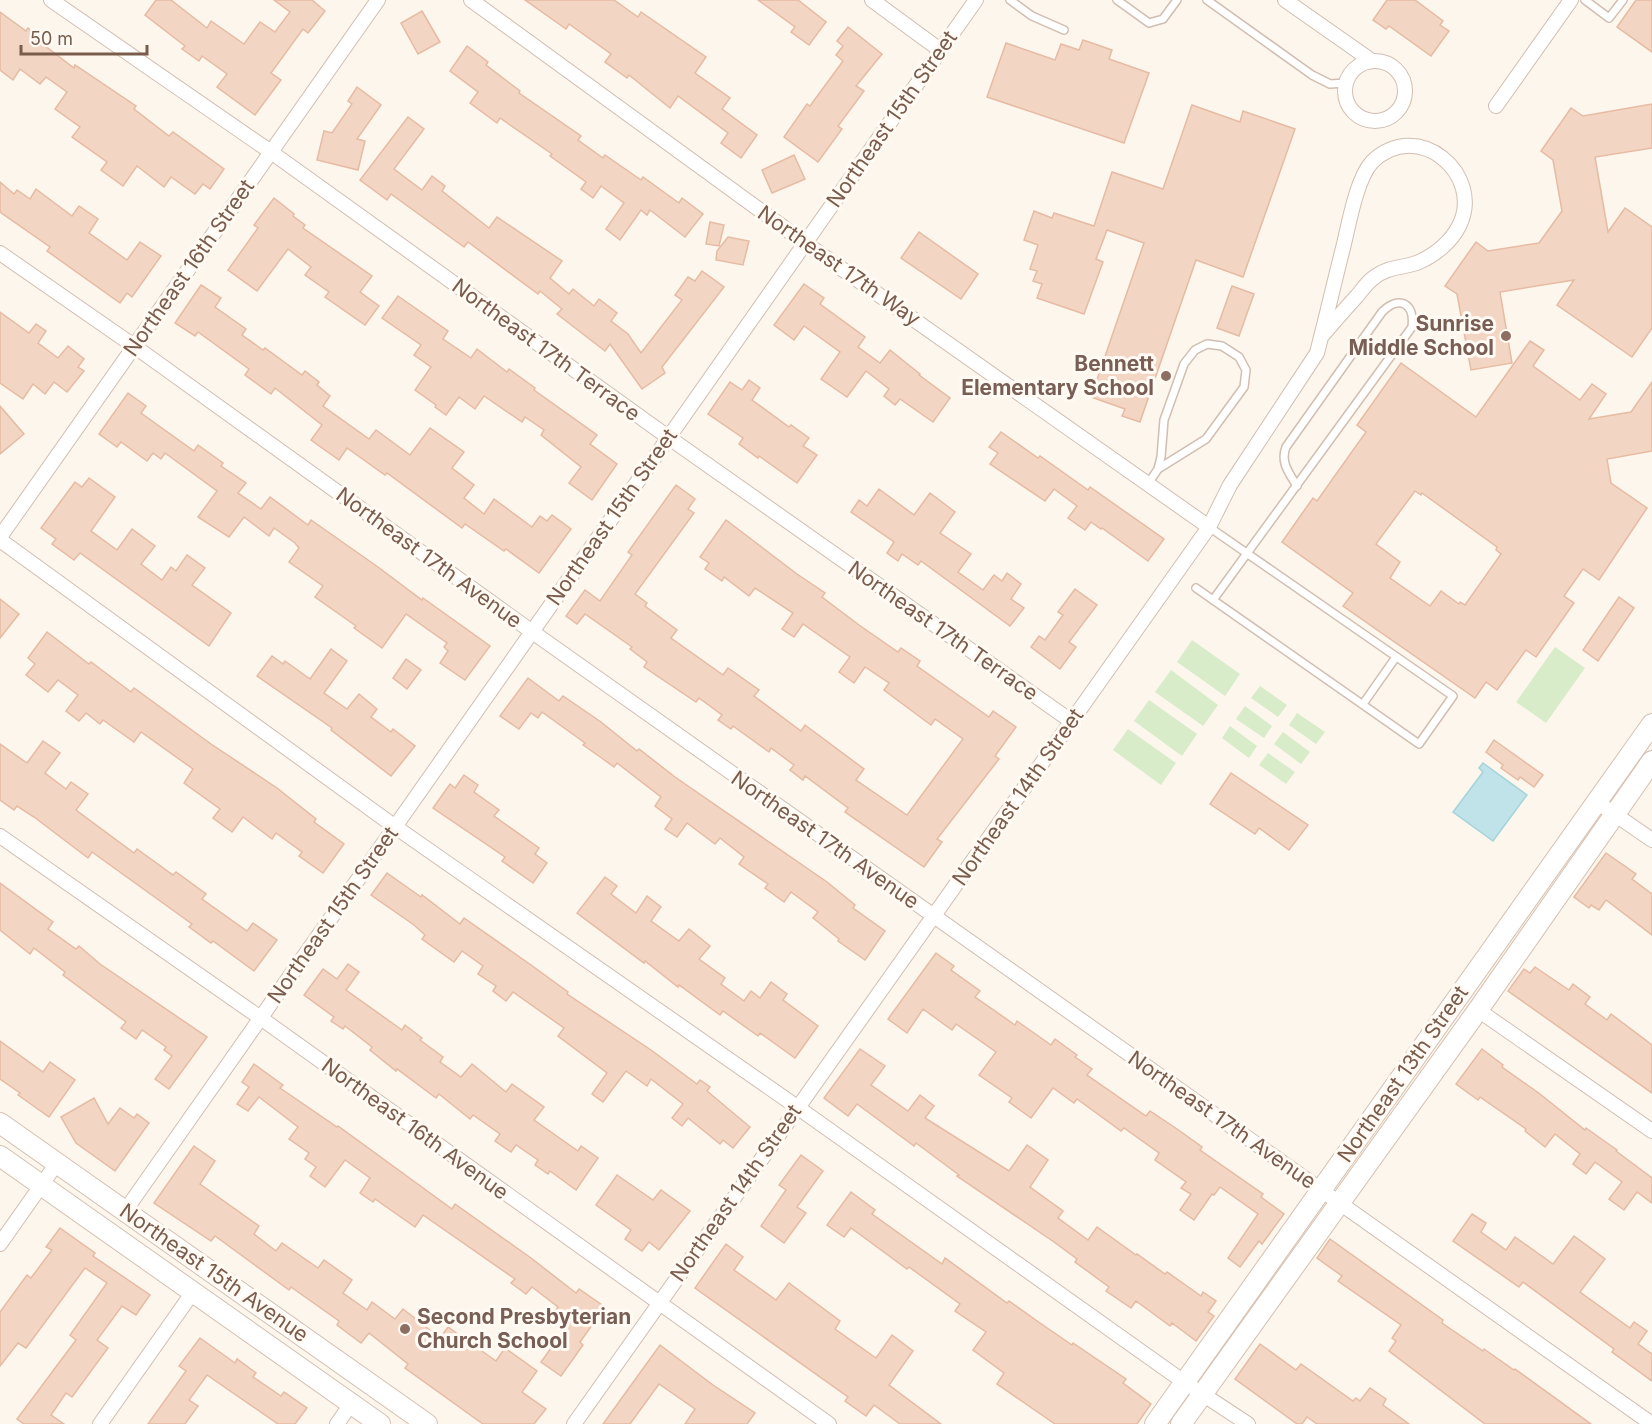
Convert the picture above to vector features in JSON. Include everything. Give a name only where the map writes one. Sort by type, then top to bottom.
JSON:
[{"type":"street","name":"Northeast 17th Terrace","points":[[51,0],[271,152],[668,438],[1071,721]]},
{"type":"street","name":"Northeast 16th Street","points":[[0,538],[378,0]]},
{"type":"street","name":"Northeast 17th Way","points":[[471,0],[805,243],[1209,527]]},
{"type":"street","points":[[872,0],[940,50]]},
{"type":"street","name":"Northeast 15th Street","points":[[125,1211],[976,0]]},
{"type":"street","points":[[1285,0],[1372,61]]},
{"type":"street","points":[[1496,106],[1571,0]]},
{"type":"street","points":[[1372,61],[1384,62],[1394,67],[1402,76],[1406,88],[1404,99],[1399,110],[1390,117],[1378,121],[1367,120],[1356,115],[1349,105],[1345,94],[1346,82],[1361,64],[1372,61]]},
{"type":"street","name":"Northeast 14th Street","points":[[574,1424],[1209,527],[1230,485],[1317,353],[1357,191],[1370,164],[1389,149],[1410,144],[1431,150],[1448,163],[1459,177],[1464,191],[1465,207],[1460,225],[1451,238],[1425,258],[1418,262],[1391,267],[1372,279],[1321,337]]},
{"type":"street","name":"Northeast 17th Avenue","points":[[0,253],[134,346],[531,632],[1652,1424]]},
{"type":"street","points":[[0,538],[394,826],[797,1107],[1201,1394],[1214,1400],[1248,1424]]},
{"type":"street","name":"Northeast 13th Street","points":[[1155,1424],[1652,724]]},
{"type":"street","name":"Northeast 13th Street","points":[[1181,1424],[1479,1010],[1652,761]]},
{"type":"street","points":[[1598,802],[1652,840]]},
{"type":"street","name":"Northeast 16th Avenue","points":[[0,837],[261,1019],[829,1424]]},
{"type":"street","points":[[1479,1010],[1652,1131]]},
{"type":"street","name":"Northeast 15th Avenue","points":[[0,1123],[427,1424]]},
{"type":"street","name":"Northeast 15th Avenue","points":[[0,1156],[380,1424]]},
{"type":"street","points":[[0,1244],[57,1163]]},
{"type":"street","points":[[100,1424],[193,1292]]},
{"type":"street","points":[[337,1424],[351,1404]]},
{"type":"lane","points":[[1010,0],[1032,16],[1065,30]]},
{"type":"lane","points":[[1117,0],[1149,23],[1163,19],[1177,0]]},
{"type":"lane","points":[[1207,0],[1312,75],[1330,84],[1346,82]]},
{"type":"lane","points":[[1585,0],[1610,18],[1623,0]]},
{"type":"lane","points":[[1213,600],[1248,554],[1412,327],[1413,315],[1409,307],[1400,303],[1390,304],[1382,312],[1286,447],[1284,460],[1286,468],[1297,486]]},
{"type":"lane","points":[[1148,484],[1158,469],[1164,420],[1184,364],[1195,350],[1207,344],[1222,346],[1239,357],[1246,370],[1244,387],[1206,438],[1158,469]]},
{"type":"lane","points":[[1196,588],[1419,744],[1453,696],[1209,527]]},
{"type":"lane","points":[[1363,704],[1396,657]]},
{"type":"green space","points":[[1192,640],[1240,674],[1225,696],[1177,662]]},
{"type":"green space","points":[[1555,647],[1585,668],[1546,723],[1516,702]]},
{"type":"green space","points":[[1171,670],[1218,705],[1203,726],[1155,692]]},
{"type":"green space","points":[[1260,686],[1287,705],[1278,717],[1251,698]]},
{"type":"green space","points":[[1149,700],[1197,734],[1182,756],[1134,721]]},
{"type":"green space","points":[[1245,706],[1272,726],[1264,738],[1236,719]]},
{"type":"green space","points":[[1297,713],[1325,732],[1316,744],[1289,725]]},
{"type":"green space","points":[[1230,726],[1257,746],[1249,758],[1222,738]]},
{"type":"green space","points":[[1128,729],[1176,763],[1161,785],[1113,750]]},
{"type":"green space","points":[[1283,732],[1310,752],[1301,764],[1274,744]]},
{"type":"green space","points":[[1268,753],[1295,772],[1286,784],[1259,765]]},
{"type":"water","points":[[1483,763],[1527,795],[1493,841],[1453,812],[1483,772],[1479,768]]},
{"type":"building","points":[[156,0],[171,0],[207,28],[211,21],[244,44],[260,22],[275,32],[290,12],[274,0],[312,0],[325,11],[308,33],[303,29],[271,73],[281,80],[255,115],[217,87],[227,74],[202,56],[199,61],[182,49],[185,46],[145,15]]},
{"type":"building","points":[[525,0],[614,0],[638,17],[641,12],[706,57],[695,73],[730,98],[722,109],[757,135],[741,158],[721,143],[728,133],[678,96],[670,108],[629,75],[627,78],[605,62],[611,54],[569,24],[566,29]]},
{"type":"building","points":[[758,0],[798,0],[826,22],[809,45],[791,32],[795,27]]},
{"type":"building","points":[[1387,0],[1415,0],[1443,21],[1440,25],[1449,31],[1431,56],[1389,26],[1386,29],[1373,20]]},
{"type":"building","points":[[1636,0],[1652,0],[1652,52],[1617,27]]},
{"type":"building","points":[[422,11],[440,42],[418,54],[401,23]]},
{"type":"building","points":[[0,12],[26,31],[28,28],[42,39],[40,42],[74,68],[75,65],[136,106],[134,109],[169,136],[173,132],[224,169],[210,189],[203,184],[195,194],[171,177],[164,187],[137,166],[123,186],[101,170],[107,162],[72,137],[80,127],[55,109],[67,92],[46,77],[40,84],[20,69],[13,80],[0,70]]},
{"type":"building","points":[[848,27],[882,54],[856,86],[864,91],[838,126],[842,129],[818,162],[784,137],[807,104],[810,106],[843,61],[836,55],[843,46],[837,41]]},
{"type":"building","points":[[1083,40],[1112,50],[1109,59],[1149,73],[1124,143],[987,97],[1006,43],[1055,60],[1061,44],[1079,50]]},
{"type":"building","points":[[467,46],[488,62],[486,65],[520,91],[519,93],[581,136],[578,140],[603,158],[605,155],[641,180],[643,177],[679,203],[682,198],[703,214],[685,237],[650,210],[647,215],[641,210],[620,240],[606,229],[624,203],[601,186],[593,198],[581,189],[586,182],[550,156],[552,154],[500,118],[497,123],[470,103],[478,92],[450,71]]},
{"type":"building","points":[[357,87],[381,105],[357,139],[365,141],[358,170],[317,160],[324,131],[332,133],[352,104],[348,101]]},
{"type":"building","points":[[1652,104],[1652,148],[1595,157],[1608,232],[1625,208],[1652,227],[1652,328],[1632,357],[1557,305],[1574,280],[1500,292],[1512,363],[1471,370],[1457,294],[1445,286],[1476,242],[1488,251],[1539,243],[1562,211],[1553,160],[1541,151],[1571,108],[1583,116]]},
{"type":"building","points":[[1192,105],[1240,122],[1243,111],[1295,129],[1243,277],[1196,260],[1140,422],[1122,416],[1125,409],[1091,397],[1144,243],[1107,230],[1096,259],[1103,262],[1084,314],[1037,298],[1042,284],[1033,281],[1037,271],[1030,269],[1038,245],[1024,240],[1034,211],[1052,218],[1054,213],[1094,226],[1112,172],[1163,189]]},
{"type":"building","points":[[408,117],[424,129],[394,169],[422,190],[432,176],[445,186],[442,191],[489,228],[497,217],[562,261],[550,278],[569,294],[573,289],[594,306],[599,299],[617,313],[611,321],[628,334],[641,353],[682,300],[675,295],[688,277],[695,281],[702,271],[724,287],[662,367],[665,373],[642,389],[610,344],[605,351],[557,314],[562,309],[540,291],[538,294],[468,242],[464,247],[391,194],[387,200],[360,180]]},
{"type":"building","points":[[794,155],[805,179],[772,193],[762,170]]},
{"type":"building","points":[[0,182],[14,194],[17,190],[30,199],[36,189],[72,216],[79,206],[98,219],[89,233],[127,260],[140,242],[161,256],[132,297],[127,293],[120,303],[47,251],[50,247],[0,212]]},
{"type":"building","points":[[274,198],[305,225],[303,228],[372,276],[360,292],[379,306],[365,325],[325,297],[329,292],[305,275],[311,267],[288,249],[257,291],[228,270],[258,228],[254,225]]},
{"type":"building","points":[[710,222],[724,225],[719,246],[706,244]]},
{"type":"building","points":[[919,232],[978,274],[961,299],[901,258]]},
{"type":"building","points":[[728,237],[749,241],[743,265],[716,260],[717,251]]},
{"type":"building","points":[[804,284],[824,298],[820,304],[865,337],[858,347],[880,363],[890,350],[950,398],[933,422],[900,399],[895,405],[884,396],[889,389],[866,371],[847,397],[821,379],[840,352],[804,326],[794,340],[774,325]]},
{"type":"building","points":[[201,285],[221,298],[215,307],[246,329],[242,335],[263,350],[265,348],[302,375],[305,371],[319,382],[317,385],[330,396],[323,406],[369,439],[376,430],[410,455],[430,428],[464,452],[452,468],[474,485],[464,498],[484,514],[494,499],[532,527],[540,516],[547,521],[552,515],[571,529],[539,573],[465,524],[462,528],[387,473],[385,475],[347,448],[339,460],[311,440],[322,425],[275,388],[271,394],[245,375],[249,369],[198,332],[195,336],[175,323]]},
{"type":"building","points":[[1232,286],[1254,294],[1239,336],[1217,328]]},
{"type":"building","points":[[398,296],[448,331],[443,339],[471,358],[477,349],[507,372],[509,369],[535,388],[534,390],[597,435],[590,444],[617,464],[592,500],[569,483],[581,467],[541,435],[544,430],[525,417],[522,422],[484,396],[475,409],[459,397],[446,415],[415,390],[431,367],[414,355],[421,345],[382,318]]},
{"type":"building","points":[[0,312],[29,333],[36,324],[46,331],[38,343],[58,358],[68,346],[84,359],[78,367],[84,371],[67,392],[54,382],[45,394],[33,384],[23,399],[0,383]]},
{"type":"building","points":[[1530,341],[1544,350],[1533,366],[1580,400],[1592,384],[1606,394],[1589,419],[1631,412],[1652,382],[1652,451],[1607,459],[1611,483],[1647,508],[1599,580],[1583,569],[1564,596],[1574,603],[1536,657],[1526,650],[1497,690],[1486,682],[1475,698],[1343,606],[1353,593],[1282,542],[1313,498],[1317,501],[1366,432],[1357,425],[1401,363],[1476,417]],"holes":[[[1415,491],[1421,495],[1422,493],[1497,547],[1496,550],[1501,554],[1465,605],[1460,602],[1459,604],[1441,591],[1430,606],[1390,578],[1400,562],[1376,544]]]},
{"type":"building","points":[[749,380],[760,388],[752,400],[789,427],[791,425],[809,438],[803,446],[817,455],[797,483],[739,444],[743,438],[708,414],[730,382],[742,390]]},
{"type":"building","points":[[128,393],[146,406],[141,413],[194,451],[198,445],[223,463],[221,466],[246,483],[238,493],[261,509],[270,497],[308,525],[311,520],[490,646],[465,680],[440,663],[448,651],[444,647],[447,643],[406,614],[382,648],[315,597],[323,586],[289,562],[299,548],[295,543],[274,528],[269,536],[244,517],[229,537],[198,517],[217,491],[165,453],[161,459],[153,453],[147,461],[121,442],[117,447],[99,434]]},
{"type":"building","points":[[0,406],[24,434],[0,454]]},
{"type":"building","points":[[1001,432],[1088,490],[1090,487],[1164,539],[1148,561],[1091,522],[1085,530],[1068,518],[1077,506],[1054,489],[1045,501],[990,464],[998,453],[989,447]]},
{"type":"building","points":[[89,478],[115,497],[91,531],[117,550],[132,529],[155,546],[141,564],[162,580],[171,567],[176,571],[187,555],[205,568],[192,585],[231,613],[209,646],[80,553],[74,560],[52,544],[56,539],[41,528],[75,482],[82,487]]},
{"type":"building","points":[[676,485],[695,499],[688,509],[694,513],[635,594],[647,603],[645,606],[677,630],[671,638],[723,675],[728,668],[759,690],[754,696],[801,731],[805,725],[864,769],[856,780],[907,815],[963,739],[935,719],[931,725],[884,690],[889,683],[865,667],[854,683],[839,672],[850,657],[803,624],[794,637],[782,629],[793,613],[755,588],[749,596],[724,577],[722,581],[705,569],[709,563],[700,557],[726,520],[825,593],[822,597],[859,625],[898,652],[901,648],[920,661],[917,666],[989,717],[993,711],[1016,727],[995,756],[999,759],[937,839],[942,842],[924,867],[845,812],[848,808],[805,776],[803,780],[790,770],[794,765],[771,748],[769,752],[733,726],[731,729],[718,720],[722,715],[699,698],[696,702],[644,667],[647,662],[630,649],[632,647],[585,614],[577,624],[566,616],[585,590],[600,601],[632,555],[628,552]]},
{"type":"building","points":[[879,489],[914,515],[930,493],[955,512],[940,533],[971,554],[958,572],[983,590],[994,575],[1002,581],[1007,573],[1021,584],[1011,599],[1024,608],[1010,626],[921,561],[918,565],[902,554],[898,561],[887,553],[894,542],[851,512],[859,500],[867,506]]},
{"type":"building","points":[[1075,589],[1097,605],[1069,642],[1076,647],[1060,669],[1031,647],[1039,636],[1045,640],[1063,615],[1058,612]]},
{"type":"building","points":[[1619,597],[1634,608],[1598,661],[1583,650]]},
{"type":"building","points":[[0,599],[19,614],[0,638]]},
{"type":"building","points":[[47,632],[131,692],[134,688],[277,788],[316,819],[314,822],[344,844],[323,873],[299,856],[302,852],[276,833],[272,839],[243,817],[232,832],[213,818],[220,809],[184,783],[193,769],[141,732],[134,742],[103,720],[100,724],[86,713],[79,721],[66,711],[78,695],[58,680],[48,692],[26,675],[35,664],[28,658]]},
{"type":"building","points":[[331,649],[347,661],[324,693],[347,709],[359,694],[377,709],[371,717],[391,732],[393,729],[415,746],[391,776],[331,730],[332,728],[257,676],[272,656],[283,664],[285,661],[310,679]]},
{"type":"building","points":[[406,659],[421,670],[407,689],[393,678]]},
{"type":"building","points":[[528,678],[559,701],[563,696],[601,722],[637,751],[639,749],[675,777],[827,882],[855,905],[853,908],[885,931],[865,960],[838,941],[839,939],[813,918],[818,912],[791,892],[784,902],[765,888],[768,884],[739,864],[744,857],[720,838],[715,844],[687,823],[677,837],[665,829],[672,819],[655,806],[661,797],[617,763],[614,767],[583,745],[585,743],[542,712],[538,718],[531,713],[519,729],[500,716]]},
{"type":"building","points":[[1494,740],[1543,775],[1534,787],[1520,777],[1518,780],[1501,768],[1503,765],[1486,752]]},
{"type":"building","points":[[43,741],[60,753],[45,773],[66,789],[71,782],[88,794],[76,810],[134,853],[137,849],[173,875],[176,872],[206,894],[202,899],[247,931],[253,923],[277,940],[254,971],[213,941],[211,943],[189,927],[192,924],[92,852],[88,858],[34,817],[17,806],[14,810],[0,800],[0,744],[27,763]]},
{"type":"building","points":[[1231,773],[1308,825],[1289,850],[1259,828],[1255,834],[1210,804]]},
{"type":"building","points":[[464,775],[478,785],[474,792],[499,810],[494,816],[539,848],[535,854],[547,863],[533,883],[502,861],[505,857],[433,808],[450,784],[455,788]]},
{"type":"building","points":[[1606,853],[1636,874],[1632,879],[1652,894],[1652,935],[1606,900],[1599,910],[1591,905],[1589,908],[1574,897]]},
{"type":"building","points":[[387,873],[421,897],[422,895],[460,924],[464,918],[568,992],[567,994],[697,1084],[700,1080],[710,1087],[707,1091],[750,1127],[733,1148],[723,1140],[720,1144],[688,1118],[682,1126],[672,1118],[683,1104],[651,1079],[647,1086],[626,1071],[603,1102],[592,1094],[607,1073],[558,1036],[564,1028],[513,992],[506,1001],[493,991],[496,986],[478,974],[483,966],[462,951],[454,962],[422,939],[425,935],[414,925],[371,895]]},
{"type":"building","points":[[605,877],[617,886],[611,894],[636,913],[647,896],[661,907],[651,921],[679,941],[689,929],[710,946],[699,959],[725,978],[721,984],[744,1001],[751,991],[760,998],[771,982],[787,994],[783,1000],[818,1026],[795,1058],[760,1033],[758,1036],[723,1011],[720,1015],[577,913]]},
{"type":"building","points":[[0,883],[53,922],[48,929],[76,949],[79,946],[100,964],[207,1037],[169,1089],[155,1079],[172,1056],[164,1050],[166,1047],[142,1030],[136,1039],[121,1028],[126,1022],[63,975],[65,972],[34,948],[30,954],[0,930]]},
{"type":"building","points":[[936,953],[954,966],[951,970],[980,991],[975,997],[1015,1025],[1017,1021],[1051,1045],[1055,1039],[1092,1069],[1087,1075],[1146,1116],[1150,1111],[1177,1129],[1202,1147],[1200,1150],[1263,1194],[1261,1197],[1284,1214],[1262,1244],[1259,1241],[1240,1267],[1228,1258],[1258,1214],[1220,1187],[1214,1195],[1212,1194],[1194,1220],[1180,1210],[1191,1194],[1181,1188],[1186,1182],[1155,1160],[1159,1153],[1124,1128],[1121,1131],[1077,1099],[1074,1103],[1053,1088],[1031,1118],[1009,1102],[1012,1098],[979,1075],[996,1052],[956,1024],[952,1030],[923,1009],[907,1033],[888,1019]]},
{"type":"building","points":[[348,964],[359,972],[346,990],[402,1030],[405,1025],[422,1038],[420,1040],[443,1057],[440,1062],[461,1077],[472,1064],[506,1092],[512,1084],[544,1107],[534,1120],[578,1151],[581,1146],[598,1158],[576,1190],[550,1171],[548,1174],[535,1165],[538,1160],[516,1145],[511,1152],[495,1141],[500,1134],[473,1115],[470,1119],[439,1094],[436,1098],[397,1069],[396,1071],[370,1050],[372,1047],[345,1026],[343,1029],[331,1021],[334,1017],[304,995],[323,969],[337,979]]},
{"type":"building","points":[[1535,967],[1569,990],[1573,984],[1590,997],[1585,1004],[1607,1020],[1611,1014],[1652,1045],[1652,1093],[1508,991],[1524,969],[1530,973]]},
{"type":"building","points":[[0,1041],[43,1072],[50,1062],[75,1080],[49,1117],[0,1079]]},
{"type":"building","points":[[860,1049],[885,1066],[871,1085],[908,1111],[920,1095],[934,1106],[925,1118],[1009,1171],[1027,1145],[1048,1160],[1030,1187],[1063,1211],[1058,1218],[1088,1240],[1097,1227],[1165,1274],[1167,1272],[1201,1296],[1203,1292],[1216,1301],[1208,1312],[1214,1316],[1196,1341],[1172,1323],[1170,1326],[1136,1301],[1131,1308],[1106,1291],[1109,1287],[1075,1262],[1077,1259],[957,1176],[959,1175],[916,1143],[914,1146],[857,1104],[848,1116],[824,1098]]},
{"type":"building","points":[[1482,1049],[1585,1130],[1586,1128],[1617,1150],[1652,1178],[1652,1203],[1637,1192],[1624,1210],[1609,1199],[1622,1182],[1595,1162],[1586,1174],[1573,1164],[1580,1154],[1555,1134],[1545,1147],[1525,1131],[1526,1129],[1480,1097],[1478,1100],[1456,1084]]},
{"type":"building","points":[[254,1064],[283,1085],[280,1088],[338,1126],[452,1209],[455,1204],[576,1293],[579,1289],[605,1307],[580,1342],[583,1345],[561,1376],[541,1362],[571,1320],[556,1310],[558,1307],[532,1287],[526,1294],[511,1283],[515,1279],[423,1215],[415,1227],[375,1199],[373,1202],[360,1193],[370,1178],[345,1160],[325,1187],[310,1176],[316,1167],[305,1159],[309,1153],[289,1139],[298,1127],[259,1097],[248,1111],[237,1104],[249,1087],[242,1082]]},
{"type":"building","points":[[94,1098],[108,1124],[120,1108],[134,1118],[137,1114],[149,1123],[115,1171],[76,1143],[61,1117]]},
{"type":"building","points":[[194,1146],[215,1161],[200,1184],[259,1226],[254,1234],[276,1251],[282,1243],[318,1268],[324,1260],[352,1280],[343,1293],[367,1310],[372,1302],[395,1319],[403,1309],[440,1338],[448,1327],[496,1361],[505,1348],[537,1371],[522,1392],[546,1409],[534,1424],[483,1424],[405,1368],[408,1364],[369,1333],[361,1343],[337,1325],[339,1321],[291,1287],[289,1290],[215,1236],[211,1241],[154,1203]]},
{"type":"building","points":[[801,1155],[823,1171],[797,1207],[806,1213],[784,1243],[761,1226],[786,1190],[779,1185]]},
{"type":"building","points":[[617,1175],[653,1200],[661,1190],[690,1211],[659,1250],[649,1242],[642,1251],[625,1239],[631,1230],[596,1205]]},
{"type":"building","points":[[851,1192],[875,1210],[872,1214],[942,1264],[945,1258],[1007,1303],[1009,1301],[1126,1379],[1123,1383],[1151,1404],[1137,1424],[1055,1424],[997,1384],[1004,1373],[973,1350],[986,1332],[955,1311],[960,1304],[851,1228],[844,1237],[827,1225]]},
{"type":"building","points":[[1472,1214],[1486,1223],[1481,1232],[1506,1250],[1515,1237],[1553,1264],[1574,1236],[1605,1259],[1580,1292],[1630,1328],[1634,1322],[1647,1331],[1638,1344],[1652,1354],[1652,1381],[1612,1352],[1614,1349],[1523,1282],[1519,1287],[1453,1241]]},
{"type":"building","points":[[60,1228],[95,1253],[93,1256],[150,1295],[136,1315],[122,1306],[97,1340],[108,1348],[72,1397],[66,1393],[51,1415],[64,1424],[24,1424],[17,1419],[76,1340],[70,1335],[107,1283],[85,1268],[26,1348],[18,1343],[0,1366],[0,1312],[27,1275],[31,1278],[52,1250],[46,1247]]},
{"type":"building","points":[[1330,1239],[1443,1320],[1442,1323],[1483,1351],[1484,1349],[1515,1369],[1591,1424],[1485,1424],[1389,1351],[1396,1341],[1392,1338],[1401,1325],[1338,1281],[1342,1276],[1317,1258]]},
{"type":"building","points":[[726,1244],[743,1257],[734,1270],[776,1300],[789,1283],[840,1321],[835,1329],[876,1358],[892,1335],[913,1351],[889,1385],[941,1424],[900,1424],[874,1405],[866,1416],[845,1401],[848,1397],[695,1288]]},
{"type":"building","points":[[200,1338],[235,1363],[237,1359],[256,1373],[253,1377],[281,1396],[284,1392],[307,1408],[295,1424],[278,1424],[207,1375],[189,1400],[198,1406],[185,1424],[148,1424],[186,1371],[179,1366]]},
{"type":"building","points":[[1260,1344],[1296,1370],[1301,1364],[1353,1401],[1356,1398],[1360,1401],[1370,1388],[1386,1399],[1383,1405],[1409,1424],[1317,1424],[1307,1417],[1302,1424],[1297,1424],[1235,1379]]},
{"type":"building","points":[[660,1345],[755,1413],[747,1424],[685,1424],[695,1409],[659,1384],[630,1424],[603,1424]]},
{"type":"place","name":"Sunrise Middle School","points":[[1506,336]]},
{"type":"place","name":"Bennett Elementary School","points":[[1166,376]]},
{"type":"place","name":"Second Presbyterian Church School","points":[[405,1329]]}]
